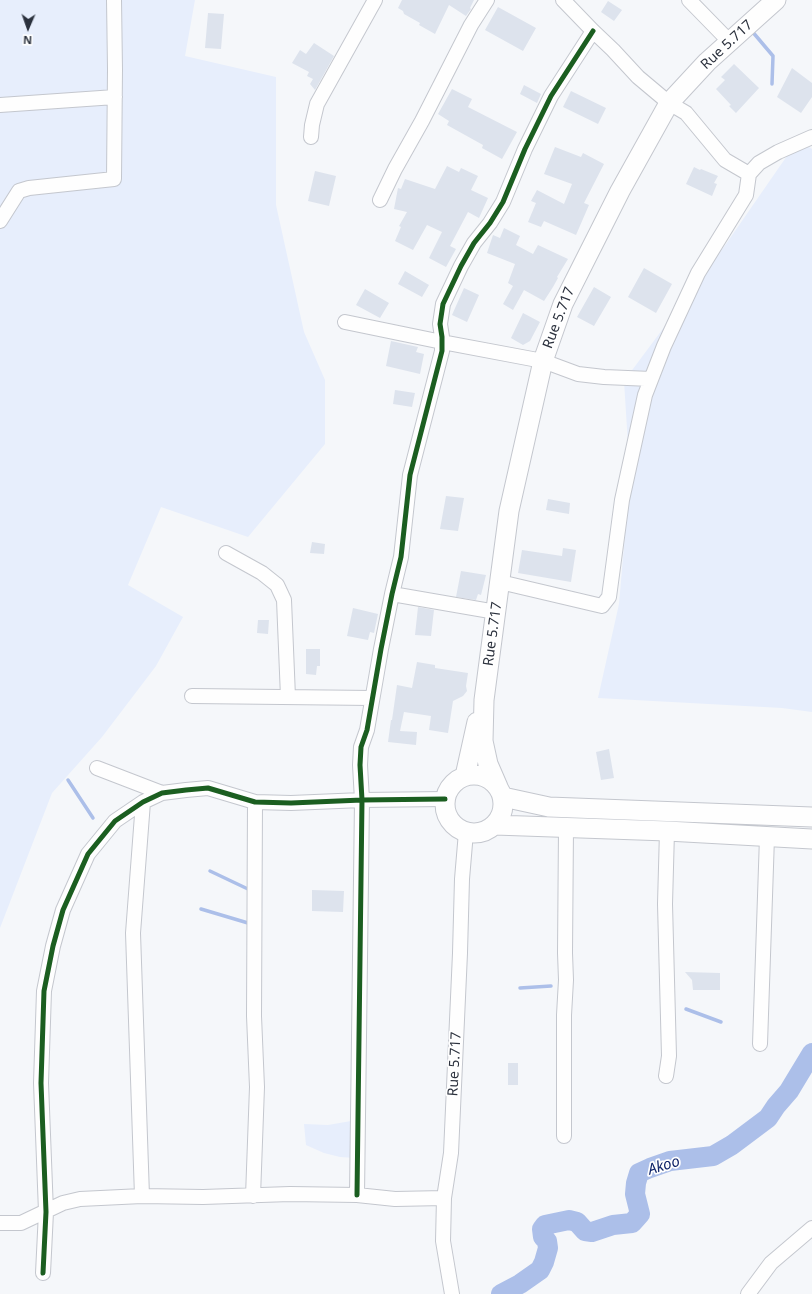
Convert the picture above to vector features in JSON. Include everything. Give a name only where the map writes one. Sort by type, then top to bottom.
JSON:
[{"type":"street","points":[[0,221],[19,190],[114,179],[114,0]]},
{"type":"street","points":[[312,137],[312,126],[317,104],[375,0]]},
{"type":"street","points":[[380,200],[471,25],[487,0]]},
{"type":"street","points":[[563,0],[638,77],[669,103],[686,113],[725,160],[749,174]]},
{"type":"street","points":[[689,0],[729,41]]},
{"type":"street","name":"Rue 5.717","points":[[500,792],[488,764],[483,740],[484,700],[509,511],[543,361],[562,304],[620,191],[669,103],[707,62],[776,0]]},
{"type":"street","points":[[357,1195],[362,800],[360,765],[361,747],[367,730],[392,594],[401,557],[410,475],[442,351],[440,324],[443,304],[474,243],[490,223],[503,202],[525,149],[551,96],[592,31]]},
{"type":"street","points":[[0,106],[115,97]]},
{"type":"street","points":[[500,582],[602,606],[609,597],[622,500],[645,395],[664,346],[698,273],[746,195],[749,174],[759,163],[778,152],[812,137]]},
{"type":"street","points":[[345,322],[543,361],[578,374],[604,377],[651,378]]},
{"type":"street","points":[[226,553],[262,573],[277,585],[284,600],[288,697]]},
{"type":"street","points":[[392,594],[496,612]]},
{"type":"street","points":[[192,696],[372,698]]},
{"type":"street","name":"Rue 5.717","points":[[465,776],[476,727],[484,700]]},
{"type":"street","points":[[97,768],[162,793]]},
{"type":"street","points":[[465,776],[483,776],[492,780],[500,792],[503,807],[501,817],[489,830],[481,833],[466,832],[454,826],[447,816],[445,799],[447,791],[458,780],[465,776]]},
{"type":"street","points":[[43,1273],[46,1212],[42,1083],[44,991],[52,946],[63,910],[88,854],[116,821],[143,802],[162,793],[208,788],[255,802],[291,803],[445,799]]},
{"type":"street","points":[[500,792],[550,807],[812,817]]},
{"type":"street","points":[[142,1196],[133,933],[143,802]]},
{"type":"street","points":[[253,1196],[257,1088],[254,1008],[255,802]]},
{"type":"street","points":[[495,825],[812,838]]},
{"type":"street","points":[[564,1136],[566,828]]},
{"type":"street","points":[[666,1076],[669,1056],[665,904],[667,831]]},
{"type":"street","name":"Rue 5.717","points":[[452,1294],[443,1241],[444,1198],[451,1153],[462,879],[466,832]]},
{"type":"street","points":[[760,1044],[767,837]]},
{"type":"street","points":[[0,1223],[21,1223],[63,1203],[80,1199],[142,1196],[203,1197],[290,1194],[357,1195],[395,1199],[444,1198]]},
{"type":"street","points":[[748,1294],[771,1263],[812,1228]]},
{"type":"shaded area","points":[[0,0],[195,0],[185,56],[276,77],[276,205],[304,332],[325,380],[325,444],[248,537],[161,507],[128,585],[183,617],[156,666],[102,737],[52,793],[0,928]]},
{"type":"shaded area","points":[[798,140],[812,149],[812,712],[782,708],[598,698],[619,604],[630,476],[624,381],[726,244]]},
{"type":"shaded area","points":[[351,1121],[356,1158],[340,1157],[324,1153],[306,1145],[304,1124],[328,1125]]},
{"type":"building","points":[[402,0],[474,0],[470,8],[471,9],[466,16],[449,5],[435,34],[419,25],[420,23],[404,14],[403,11],[398,8]]},
{"type":"building","points":[[608,1],[622,10],[614,21],[601,12]]},
{"type":"building","points":[[498,7],[536,28],[523,51],[485,30]]},
{"type":"building","points":[[208,13],[224,14],[221,49],[205,48]]},
{"type":"building","points":[[314,43],[334,56],[315,90],[310,84],[313,79],[307,76],[309,72],[292,63],[300,50],[306,54]]},
{"type":"building","points":[[734,64],[759,88],[736,113],[729,106],[731,105],[716,89],[725,80],[721,77]]},
{"type":"building","points":[[792,68],[812,83],[812,97],[801,113],[777,97]]},
{"type":"building","points":[[524,85],[541,94],[537,103],[520,94]]},
{"type":"building","points":[[452,89],[472,99],[468,107],[517,132],[502,159],[482,148],[483,145],[447,125],[449,121],[438,114]]},
{"type":"building","points":[[571,91],[606,108],[598,124],[563,107]]},
{"type":"building","points":[[555,147],[581,157],[583,153],[604,164],[584,203],[589,205],[576,235],[544,221],[541,227],[528,222],[536,203],[531,201],[537,190],[564,204],[572,184],[544,174]]},
{"type":"building","points":[[447,166],[459,172],[461,168],[478,176],[471,190],[488,198],[479,218],[468,212],[450,246],[456,249],[446,267],[429,258],[442,232],[427,225],[413,250],[395,241],[401,227],[399,226],[407,212],[394,209],[398,188],[401,189],[405,179],[435,189]]},
{"type":"building","points":[[694,167],[718,176],[714,183],[717,184],[712,196],[686,184]]},
{"type":"building","points":[[315,171],[336,176],[329,206],[308,201]]},
{"type":"building","points":[[504,228],[520,236],[516,245],[533,254],[538,245],[568,259],[544,301],[524,290],[513,310],[503,304],[513,286],[508,283],[515,264],[487,253],[493,235],[500,238]]},
{"type":"building","points":[[644,268],[672,284],[656,313],[628,297]]},
{"type":"building","points":[[405,271],[429,285],[422,297],[398,284]]},
{"type":"building","points":[[594,287],[611,297],[594,326],[577,317]]},
{"type":"building","points":[[464,288],[479,295],[467,322],[452,315]]},
{"type":"building","points":[[365,289],[389,303],[380,318],[356,305]]},
{"type":"building","points":[[523,313],[540,322],[530,341],[523,345],[511,338]]},
{"type":"building","points":[[391,341],[418,347],[416,352],[424,354],[420,374],[386,366]]},
{"type":"building","points":[[395,390],[415,393],[412,407],[393,404]]},
{"type":"building","points":[[446,496],[464,498],[458,531],[440,529]]},
{"type":"building","points":[[548,499],[570,503],[569,514],[546,510]]},
{"type":"building","points":[[312,542],[325,544],[324,554],[310,553]]},
{"type":"building","points":[[563,548],[576,550],[571,582],[518,573],[522,550],[562,556]]},
{"type":"building","points":[[461,571],[486,575],[481,595],[478,594],[476,600],[456,597]]},
{"type":"building","points":[[418,607],[434,610],[431,636],[415,635]]},
{"type":"building","points":[[353,608],[378,614],[374,633],[370,632],[368,640],[347,636]]},
{"type":"building","points":[[258,620],[269,620],[268,634],[257,633]]},
{"type":"building","points":[[306,649],[320,649],[320,666],[317,666],[316,675],[306,674]]},
{"type":"building","points":[[417,662],[435,665],[435,668],[468,673],[466,686],[467,691],[463,696],[453,701],[448,733],[429,730],[431,716],[404,712],[400,731],[417,732],[416,745],[388,742],[397,685],[412,688]]},
{"type":"building","points":[[609,749],[614,778],[601,780],[596,752]]},
{"type":"building","points":[[312,890],[344,891],[343,912],[312,911]]},
{"type":"building","points":[[685,972],[720,973],[720,990],[693,990],[692,980]]},
{"type":"building","points":[[508,1063],[518,1063],[518,1085],[508,1085]]},
{"type":"waterway","points":[[751,30],[773,56],[772,84]]},
{"type":"waterway","points":[[68,780],[93,818]]},
{"type":"waterway","points":[[210,871],[250,890]]},
{"type":"waterway","points":[[201,909],[248,923]]},
{"type":"waterway","points":[[520,988],[551,986]]},
{"type":"waterway","points":[[686,1009],[721,1022]]},
{"type":"waterway","name":"Akoo","points":[[501,1294],[520,1284],[540,1270],[548,1248],[547,1241],[543,1237],[542,1229],[545,1225],[569,1220],[577,1222],[585,1231],[592,1232],[613,1225],[632,1223],[640,1214],[635,1194],[639,1173],[670,1161],[713,1156],[732,1145],[768,1118],[789,1091],[812,1053]]},
{"type":"cycle path","points":[[357,1195],[362,800],[360,765],[361,747],[367,730],[381,649],[401,557],[410,475],[442,351],[440,324],[443,304],[474,243],[490,223],[503,202],[525,149],[551,96],[593,31]]},
{"type":"cycle path","points":[[43,1273],[46,1212],[41,1083],[44,991],[53,946],[63,910],[88,854],[115,821],[143,802],[162,793],[208,788],[255,802],[291,803],[445,799]]}]
